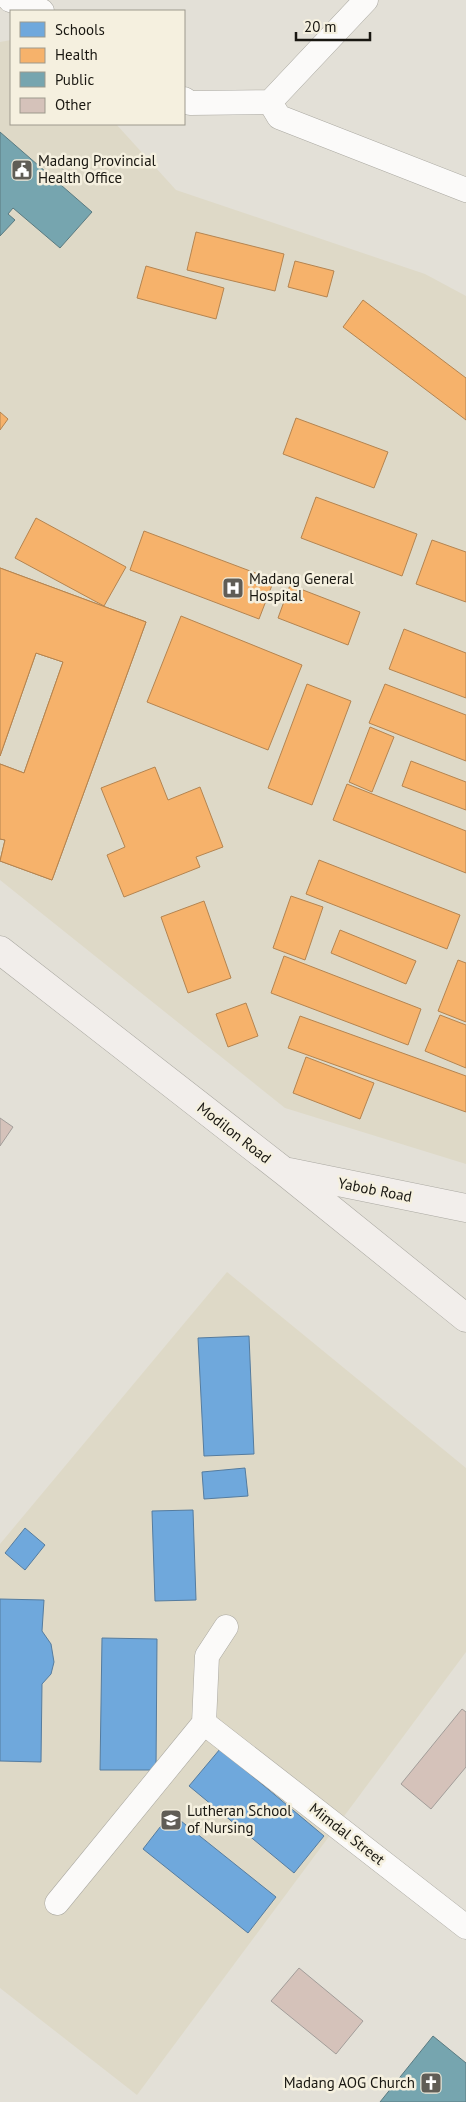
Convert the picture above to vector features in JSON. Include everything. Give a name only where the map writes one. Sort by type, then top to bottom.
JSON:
[{"type":"main road","name":"Modilon Road","points":[[0,950],[285,1172],[466,1318]]},
{"type":"main road","name":"Yabob Road","points":[[285,1172],[466,1208]]},
{"type":"street","points":[[10,0],[39,10]]},
{"type":"street","points":[[185,99],[190,103],[270,102],[366,0]]},
{"type":"street","points":[[270,102],[279,117],[466,190]]},
{"type":"street","points":[[57,1903],[204,1723],[207,1656],[226,1627]]},
{"type":"street","name":"Mimdal Street","points":[[204,1723],[466,1927]]},
{"type":"shaded area","name":"Madang General Hospital","points":[[10,40],[10,125],[117,125],[176,190],[425,274],[466,296],[466,1164],[285,1108],[0,880],[0,42]]},
{"type":"shaded area","name":"Lutheran School of Nursing","points":[[227,1272],[466,1468],[466,1652],[137,2095],[0,1988],[0,1544]]},
{"type":"building: Schools","points":[[249,1336],[254,1454],[204,1456],[198,1338]]},
{"type":"building: Schools","points":[[245,1468],[248,1496],[204,1499],[202,1472]]},
{"type":"building: Schools","points":[[193,1510],[196,1600],[155,1601],[152,1511]]},
{"type":"building: Schools","points":[[25,1528],[45,1545],[25,1570],[5,1553]]},
{"type":"building: Schools","points":[[0,1599],[44,1600],[42,1631],[51,1644],[54,1662],[51,1674],[42,1684],[41,1762],[0,1761]]},
{"type":"building: Schools","points":[[102,1638],[157,1639],[156,1770],[100,1770]]},
{"type":"building: Schools","points":[[220,1749],[324,1836],[294,1873],[189,1786]]},
{"type":"building: Schools","points":[[171,1813],[276,1897],[248,1933],[143,1849]]},
{"type":"building: Health","points":[[196,232],[284,254],[275,291],[187,270]]},
{"type":"building: Health","points":[[295,261],[334,271],[327,297],[288,287]]},
{"type":"building: Health","points":[[146,266],[224,288],[216,319],[137,298]]},
{"type":"building: Health","points":[[363,300],[466,378],[466,420],[343,327]]},
{"type":"building: Health","points":[[0,412],[8,419],[0,430]]},
{"type":"building: Health","points":[[296,418],[388,452],[374,488],[283,454]]},
{"type":"building: Health","points":[[316,497],[417,534],[402,576],[301,538]]},
{"type":"building: Health","points":[[36,518],[126,567],[104,606],[15,558]]},
{"type":"building: Health","points":[[144,531],[274,580],[259,619],[130,570]]},
{"type":"building: Health","points":[[432,540],[466,552],[466,602],[416,584]]},
{"type":"building: Health","points":[[0,568],[146,622],[52,880],[0,861],[5,840],[0,839],[0,764],[24,773],[63,662],[36,653],[0,756]]},
{"type":"building: Health","points":[[0,568],[146,622],[52,880],[0,861],[5,840],[0,839],[0,764],[24,773],[63,662],[36,653],[0,756]]},
{"type":"building: Health","points":[[290,585],[360,612],[348,645],[278,618]]},
{"type":"building: Health","points":[[181,616],[302,665],[268,750],[147,702]]},
{"type":"building: Health","points":[[404,629],[466,653],[466,698],[389,669]]},
{"type":"building: Health","points":[[307,684],[351,701],[312,805],[268,788]]},
{"type":"building: Health","points":[[385,684],[466,715],[466,761],[369,723]]},
{"type":"building: Health","points":[[370,727],[394,737],[372,792],[349,782]]},
{"type":"building: Health","points":[[411,761],[466,782],[466,810],[402,786]]},
{"type":"building: Health","points":[[155,767],[168,800],[200,787],[223,847],[196,857],[200,867],[124,897],[107,855],[125,847],[101,788]]},
{"type":"building: Health","points":[[347,784],[466,831],[466,873],[333,820]]},
{"type":"building: Health","points":[[319,860],[460,915],[447,949],[306,894]]},
{"type":"building: Health","points":[[291,896],[323,907],[305,960],[273,948]]},
{"type":"building: Health","points":[[204,901],[231,978],[188,993],[161,917]]},
{"type":"building: Health","points":[[340,930],[416,961],[406,984],[331,953]]},
{"type":"building: Health","points":[[284,956],[421,1009],[408,1045],[271,993]]},
{"type":"building: Health","points":[[458,960],[466,963],[466,1022],[438,1011]]},
{"type":"building: Health","points":[[246,1003],[258,1036],[228,1047],[216,1014]]},
{"type":"building: Health","points":[[440,1015],[466,1025],[466,1068],[425,1051]]},
{"type":"building: Health","points":[[300,1016],[466,1076],[466,1112],[288,1048]]},
{"type":"building: Health","points":[[306,1057],[374,1083],[360,1119],[293,1093]]},
{"type":"building: Public","name":"Madang Provincial Health Office","points":[[0,132],[92,212],[60,248],[13,208],[8,214],[15,220],[0,236]]},
{"type":"building: Public","name":"Madang AOG Church","points":[[433,2036],[466,2063],[466,2102],[380,2102]]},
{"type":"building: Other","points":[[0,1118],[13,1127],[0,1146]]},
{"type":"building: Other","points":[[462,1709],[466,1712],[466,1767],[431,1809],[401,1784]]},
{"type":"building: Other","points":[[299,1968],[363,2021],[336,2054],[271,2001]]},
{"type":"place","name":"Madang Provincial Health Office","points":[[22,170]]},
{"type":"place","name":"Madang General Hospital","points":[[233,588]]},
{"type":"place","name":"Lutheran School of Nursing","points":[[171,1820]]},
{"type":"place","name":"Madang AOG Church","points":[[431,2083]]}]
